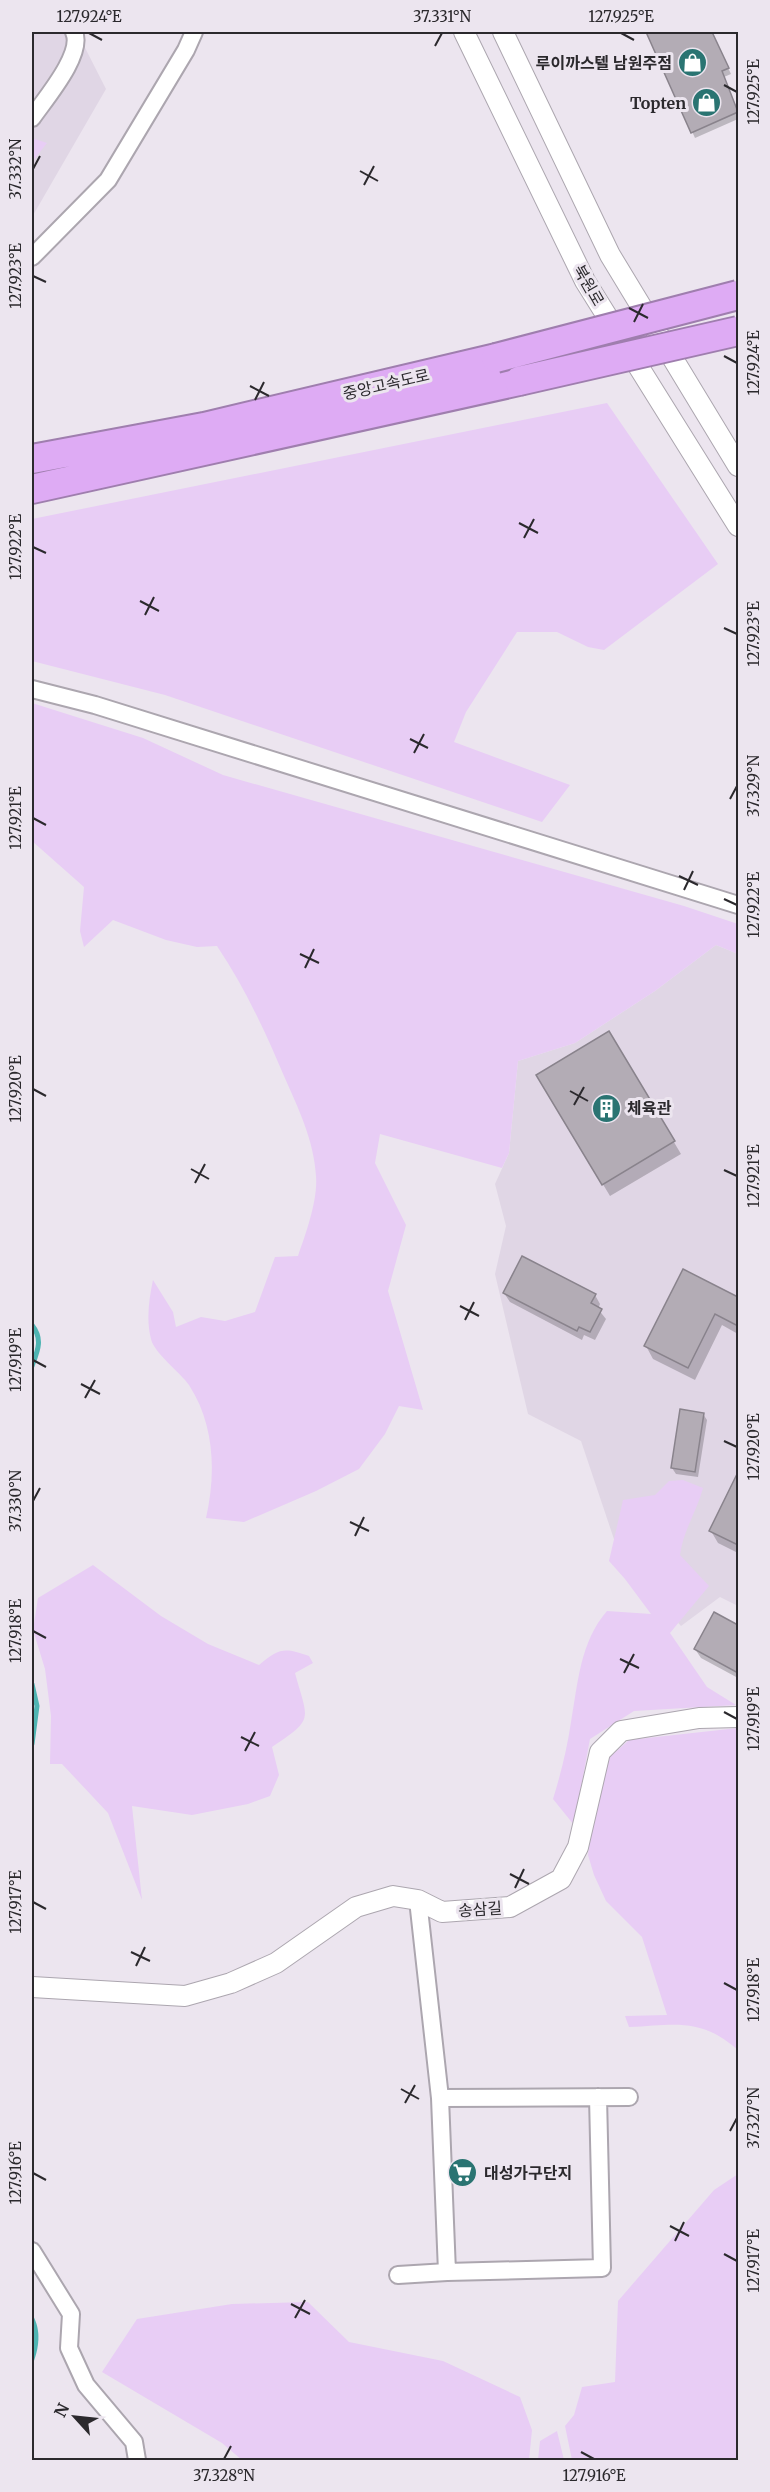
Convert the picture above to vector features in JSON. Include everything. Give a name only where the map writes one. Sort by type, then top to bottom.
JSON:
[{"type":"highway","name":"중앙고속도로","points":[[32,459],[204,427],[496,358],[738,295]]},
{"type":"highway","name":"중앙고속도로","points":[[32,489],[738,331]]},
{"type":"street","points":[[32,118],[74,55],[77,39],[74,32]]},
{"type":"street","points":[[32,257],[108,180],[186,50],[194,32]]},
{"type":"street","name":"북원로","points":[[464,32],[585,281],[738,526]]},
{"type":"street","name":"북원로","points":[[502,32],[609,255],[738,466]]},
{"type":"street","points":[[32,689],[95,705],[738,905]]},
{"type":"street","name":"송삼길","points":[[32,1987],[185,1996],[231,1983],[276,1963],[320,1930],[356,1907],[393,1896],[418,1900],[442,1912],[510,1907],[561,1879],[578,1847],[600,1752],[621,1731],[699,1718],[738,1717]]},
{"type":"street","points":[[418,1900],[440,2098],[447,2272]]},
{"type":"street","points":[[398,2275],[602,2268],[598,2097]]},
{"type":"street","points":[[440,2098],[629,2097]]},
{"type":"street","points":[[32,2251],[70,2314],[69,2348],[86,2385],[134,2442],[137,2460]]},
{"type":"shaded area","points":[[32,32],[77,32],[106,89],[32,217]]},
{"type":"shaded area","points":[[32,138],[47,143],[32,162]]},
{"type":"shaded area","points":[[607,403],[718,564],[604,650],[588,647],[557,632],[517,632],[466,712],[454,742],[570,785],[542,822],[165,695],[32,661],[32,519]]},
{"type":"shaded area","points":[[32,703],[143,738],[223,775],[684,906],[738,924],[738,954],[716,945],[655,991],[575,1043],[518,1061],[509,1153],[502,1168],[380,1134],[375,1163],[406,1225],[388,1291],[423,1410],[399,1406],[385,1434],[359,1469],[316,1491],[244,1522],[206,1518],[212,1467],[204,1416],[189,1385],[153,1344],[149,1332],[149,1302],[153,1280],[173,1312],[176,1327],[201,1317],[225,1321],[255,1312],[275,1257],[298,1256],[311,1216],[316,1176],[309,1137],[262,1026],[217,946],[197,947],[166,940],[113,920],[84,947],[80,931],[84,887],[32,841]]},
{"type":"shaded area","points":[[716,945],[738,954],[738,1606],[720,1597],[681,1626],[621,1560],[581,1441],[528,1414],[495,1274],[506,1226],[495,1184],[509,1153],[518,1061],[575,1043],[655,991]]},
{"type":"shaded area","points":[[683,1480],[703,1488],[680,1555],[709,1586],[670,1633],[707,1687],[736,1705],[634,1711],[590,1739],[574,1825],[553,1799],[566,1751],[578,1678],[586,1649],[598,1623],[607,1611],[651,1614],[609,1561],[623,1500],[655,1495],[669,1481]]},
{"type":"shaded area","points":[[93,1565],[161,1616],[208,1644],[259,1665],[277,1652],[287,1650],[309,1656],[313,1663],[295,1673],[305,1710],[304,1717],[296,1730],[272,1747],[279,1775],[270,1796],[248,1804],[192,1815],[132,1806],[142,1900],[108,1813],[62,1764],[50,1764],[51,1716],[45,1669],[33,1630],[38,1598]]},
{"type":"shaded area","points":[[738,1728],[738,2050],[712,2032],[687,2025],[629,2027],[625,2016],[667,2015],[642,1937],[606,1901],[588,1855],[590,1836],[609,1758],[629,1740]]},
{"type":"shaded area","points":[[738,2174],[738,2460],[572,2460],[565,2426],[574,2415],[582,2387],[615,2382],[618,2301],[714,2190]]},
{"type":"shaded area","points":[[308,2302],[349,2342],[443,2361],[520,2397],[532,2430],[529,2460],[242,2460],[222,2443],[102,2372],[137,2319],[232,2304]]},
{"type":"shaded area","points":[[557,2431],[564,2460],[538,2460],[540,2441]]},
{"type":"water","points":[[32,2314],[37,2326],[38,2340],[32,2366]]},
{"type":"building","points":[[646,32],[712,32],[729,68],[722,71],[738,112],[691,133]]},
{"type":"building","name":"체육관","points":[[609,1031],[675,1141],[602,1185],[536,1075]]},
{"type":"building","points":[[522,1256],[596,1294],[591,1303],[602,1309],[590,1332],[579,1327],[577,1331],[503,1293]]},
{"type":"building","points":[[683,1269],[738,1297],[738,1326],[715,1314],[688,1368],[644,1346]]},
{"type":"building","points":[[680,1409],[704,1413],[695,1472],[671,1468]]},
{"type":"building","points":[[738,1472],[738,1545],[709,1531]]},
{"type":"building","points":[[714,1612],[738,1625],[738,1673],[694,1649]]},
{"type":"waterway","points":[[32,1325],[38,1340],[38,1350],[32,1366]]},
{"type":"waterway","points":[[32,1684],[37,1706],[32,1744]]},
{"type":"place","name":"루이까스텔 남원주점","points":[[693,63]]},
{"type":"place","name":"Topten","points":[[707,103]]},
{"type":"place","name":"체육관","points":[[606,1108]]},
{"type":"place","name":"대성가구단지","points":[[463,2173]]}]
